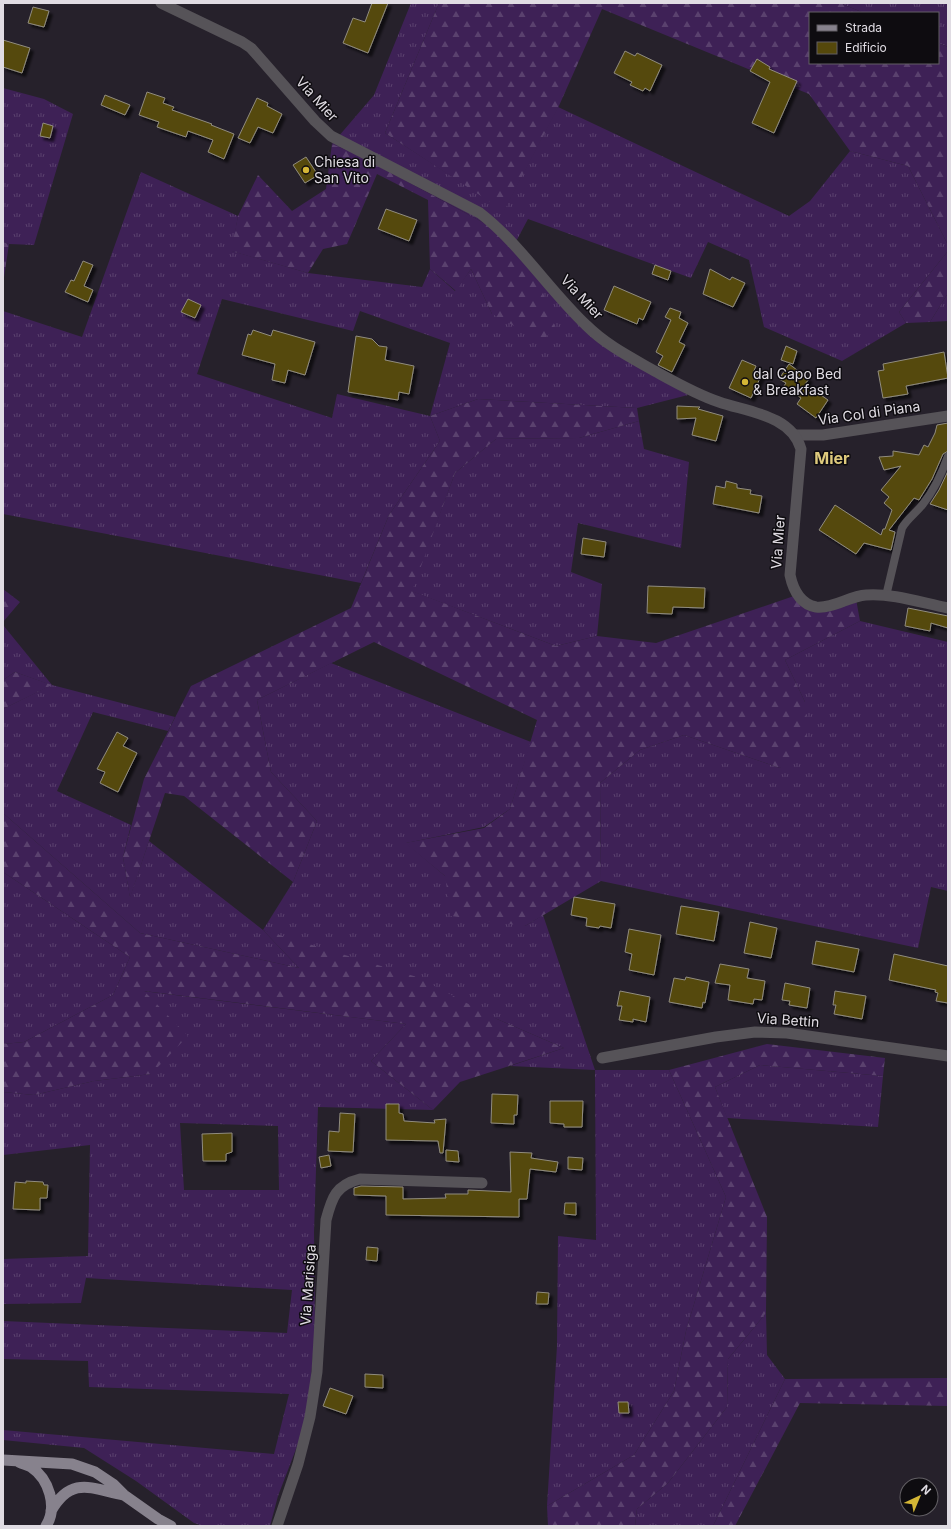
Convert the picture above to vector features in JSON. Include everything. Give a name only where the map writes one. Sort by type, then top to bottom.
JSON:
[{"type":"main road","points":[[3,1460],[72,1464],[95,1472],[113,1484],[124,1496],[171,1526]]},
{"type":"main road","points":[[15,1461],[31,1467],[43,1479],[50,1494],[52,1511]]},
{"type":"main road","points":[[46,1526],[58,1500],[73,1489],[88,1487],[124,1496]]},
{"type":"street","name":"Via Mier","points":[[161,3],[242,42],[251,48],[315,121],[331,136],[480,213],[499,230],[586,326],[608,343],[690,390],[719,402],[774,419],[782,423],[795,434],[801,449],[790,564],[791,580],[796,593],[801,599],[816,607],[825,606],[852,597],[865,595],[886,596],[948,608]]},
{"type":"street","name":"Via Col di Piana","points":[[795,434],[823,435],[948,416]]},
{"type":"street","name":"Via Bettin","points":[[602,1058],[755,1032],[787,1033],[948,1056]]},
{"type":"street","name":"Via Marisiga","points":[[277,1526],[298,1464],[310,1417],[317,1372],[326,1220],[330,1205],[338,1190],[348,1182],[360,1179],[482,1183]]},
{"type":"lane","points":[[886,596],[902,528],[926,500],[941,473],[948,456]]},
{"type":"green space","points":[[411,3],[439,3],[385,133],[504,210],[558,107],[789,216],[810,201],[850,151],[908,166],[948,245],[948,251],[899,312],[906,323],[842,361],[764,327],[749,260],[708,242],[691,278],[528,219],[512,249],[495,229],[358,155],[332,144],[374,95]]},
{"type":"green space","points":[[439,3],[840,3],[862,12],[809,12],[809,64],[939,64],[939,43],[948,47],[948,245],[908,166],[850,151],[809,94],[602,9],[558,108],[504,211],[385,133]]},
{"type":"green space","points":[[840,3],[948,3],[948,47],[939,43],[939,12],[862,12]]},
{"type":"green space","points":[[3,88],[44,99],[73,114],[34,245],[9,244],[3,242]]},
{"type":"green space","points":[[332,144],[358,155],[495,229],[537,275],[555,328],[542,341],[492,314],[471,269],[456,291],[430,269],[428,200],[377,174],[347,244],[323,249],[308,273],[231,251],[238,216],[258,175],[292,211],[326,189]]},
{"type":"green space","points":[[141,172],[238,216],[232,251],[308,273],[422,287],[430,269],[455,291],[471,269],[492,314],[537,275],[593,337],[688,395],[637,408],[478,399],[430,416],[440,441],[389,515],[361,583],[3,514],[3,311],[82,337]],"holes":[[[222,299],[353,331],[360,311],[450,343],[430,416],[337,394],[332,418],[197,374]]]},
{"type":"green space","points":[[3,242],[9,244],[3,284]]},
{"type":"green space","points":[[948,251],[948,293],[930,322],[906,323],[899,312]]},
{"type":"green space","points":[[948,293],[948,321],[930,322]]},
{"type":"green space","points":[[478,399],[637,408],[639,421],[579,438],[496,439],[455,473],[412,591],[556,646],[597,636],[656,643],[794,596],[810,608],[856,599],[860,621],[785,660],[805,702],[807,738],[780,768],[684,735],[640,750],[600,783],[601,881],[525,926],[451,916],[445,876],[405,843],[484,828],[510,809],[537,720],[374,642],[257,700],[271,772],[317,821],[293,882],[184,796],[165,793],[130,898],[123,857],[144,779],[191,686],[351,608],[389,515],[440,441],[430,416]]},
{"type":"green space","points":[[639,421],[644,449],[689,462],[681,548],[578,523],[571,572],[602,584],[597,636],[556,646],[411,591],[455,473],[496,439],[579,438]]},
{"type":"green space","points":[[3,589],[20,602],[3,622]]},
{"type":"green space","points":[[860,621],[948,642],[948,891],[931,887],[918,948],[601,881],[600,783],[640,750],[684,735],[780,768],[805,702],[785,660]]},
{"type":"green space","points":[[3,625],[52,685],[175,717],[168,731],[93,712],[57,791],[131,825],[123,857],[130,897],[149,841],[263,930],[299,968],[140,933],[3,813],[3,709],[51,685],[15,672],[3,680]]},
{"type":"green space","points":[[331,663],[531,742],[510,809],[484,827],[406,843],[445,876],[525,926],[543,915],[595,1070],[510,1066],[564,1048],[497,1019],[263,930],[293,882],[317,821],[271,772],[257,700]]},
{"type":"green space","points":[[15,672],[52,685],[3,709],[3,680]]},
{"type":"green space","points":[[3,813],[140,933],[299,968],[263,930],[417,977],[497,1019],[564,1048],[460,1082],[433,1110],[371,1061],[406,1024],[144,991],[188,1036],[151,1074],[94,1081],[34,1095],[3,1092],[3,1044],[24,1042],[113,995],[130,957],[3,872]]},
{"type":"green space","points":[[3,872],[130,957],[113,995],[24,1042],[3,1044]]},
{"type":"green space","points":[[143,991],[406,1024],[371,1061],[433,1110],[318,1107],[314,1232],[315,1329],[306,1423],[278,1496],[270,1526],[203,1526],[194,1523],[136,1481],[84,1448],[3,1440],[3,1430],[274,1454],[289,1394],[89,1387],[88,1361],[3,1359],[3,1321],[287,1333],[292,1290],[86,1278],[81,1303],[3,1304],[3,1259],[88,1256],[90,1145],[3,1155],[3,1092],[34,1095],[94,1081],[151,1074]],"holes":[[[180,1123],[278,1126],[279,1190],[184,1190]]]},
{"type":"green space","points":[[767,1044],[885,1058],[883,1076],[760,1065],[715,1087],[767,1217],[766,1313],[728,1359],[727,1407],[668,1483],[637,1509],[635,1526],[548,1526],[547,1506],[634,1455],[674,1391],[686,1331],[726,1197],[669,1070]]},
{"type":"green space","points":[[760,1065],[883,1076],[878,1127],[727,1118],[715,1087]]},
{"type":"green space","points":[[595,1070],[669,1070],[726,1197],[686,1331],[674,1391],[634,1455],[547,1506],[557,1346],[558,1236],[596,1240]]},
{"type":"green space","points":[[766,1313],[767,1355],[785,1379],[713,1526],[635,1526],[637,1509],[668,1483],[727,1407],[728,1359]]},
{"type":"green space","points":[[948,1378],[948,1406],[800,1403],[735,1526],[713,1526],[785,1379]]},
{"type":"building","points":[[372,3],[388,3],[368,53],[343,43],[353,18],[365,22]]},
{"type":"building","points":[[33,7],[49,11],[44,27],[28,23]]},
{"type":"building","points":[[3,40],[30,48],[22,73],[3,67]]},
{"type":"building","points":[[625,51],[635,56],[637,53],[662,65],[650,91],[645,88],[643,91],[630,85],[632,82],[614,73]]},
{"type":"building","points":[[757,59],[770,67],[769,69],[797,81],[774,133],[752,123],[770,82],[750,71]]},
{"type":"building","points":[[147,92],[165,98],[163,103],[174,107],[172,110],[212,124],[211,125],[234,134],[224,159],[208,152],[213,140],[188,131],[186,137],[157,127],[159,122],[139,115]]},
{"type":"building","points":[[105,95],[130,105],[125,115],[101,105]]},
{"type":"building","points":[[257,98],[268,103],[267,106],[282,114],[273,133],[258,127],[250,143],[238,138]]},
{"type":"building","points":[[43,123],[53,126],[50,138],[40,136]]},
{"type":"building","name":"Chiesa di San Vito","points":[[306,157],[318,175],[305,183],[293,165]]},
{"type":"building","points":[[386,209],[417,220],[409,241],[378,229]]},
{"type":"building","points":[[83,261],[93,265],[84,286],[93,290],[88,302],[65,292],[71,280],[74,281]]},
{"type":"building","points":[[655,265],[671,271],[668,280],[652,274]]},
{"type":"building","points":[[710,269],[730,280],[732,277],[745,283],[733,307],[703,294]]},
{"type":"building","points":[[614,286],[651,302],[643,320],[639,318],[637,324],[604,310]]},
{"type":"building","points":[[188,299],[201,305],[195,318],[181,312]]},
{"type":"building","points":[[670,308],[681,312],[679,318],[688,323],[679,342],[685,345],[672,372],[658,365],[663,356],[656,352],[671,320],[665,317]]},
{"type":"building","points":[[253,330],[271,336],[273,330],[315,342],[305,375],[288,370],[285,383],[272,380],[275,364],[242,355],[248,334],[251,335]]},
{"type":"building","points":[[356,336],[372,339],[379,346],[387,347],[385,360],[414,366],[409,394],[399,392],[398,400],[348,392]]},
{"type":"building","points":[[786,346],[797,351],[793,364],[781,360]]},
{"type":"building","points":[[944,352],[948,378],[906,386],[908,394],[883,398],[878,371],[884,370],[883,364]]},
{"type":"building","name":"dal Capo Bed & Breakfast","points":[[742,360],[756,366],[753,373],[761,376],[751,398],[729,388]]},
{"type":"building","points":[[789,364],[809,379],[805,384],[828,400],[816,418],[797,404],[801,398],[784,386],[786,383],[779,379]]},
{"type":"building","points":[[677,406],[700,407],[698,409],[723,416],[716,441],[692,435],[696,418],[677,419]]},
{"type":"building","points":[[948,423],[948,451],[943,454],[932,479],[919,500],[914,498],[889,530],[895,532],[891,550],[864,543],[856,554],[819,530],[835,505],[881,535],[883,529],[885,529],[892,510],[884,503],[889,497],[881,490],[901,466],[884,470],[879,457],[893,456],[893,451],[919,455],[924,445],[928,447],[937,425]]},
{"type":"building","points":[[948,471],[948,510],[930,504]]},
{"type":"building","points":[[726,481],[737,484],[737,488],[751,490],[750,494],[762,496],[759,513],[713,504],[716,486],[725,488]]},
{"type":"building","points":[[583,538],[606,542],[604,557],[581,554]]},
{"type":"building","points":[[648,586],[705,588],[704,608],[673,607],[672,614],[647,613]]},
{"type":"building","points":[[908,608],[948,616],[948,628],[931,623],[930,631],[905,626]]},
{"type":"building","points":[[117,732],[128,738],[123,746],[137,753],[118,792],[100,783],[105,772],[97,769]]},
{"type":"building","points":[[574,897],[615,904],[611,928],[586,926],[587,918],[571,915]]},
{"type":"building","points":[[681,906],[719,912],[714,941],[676,934]]},
{"type":"building","points":[[750,922],[777,928],[771,958],[744,953]]},
{"type":"building","points":[[629,929],[661,935],[654,975],[629,970],[632,954],[625,952]]},
{"type":"building","points":[[816,941],[859,949],[854,972],[812,964]]},
{"type":"building","points":[[894,954],[948,966],[948,1003],[936,1001],[938,993],[935,992],[936,990],[889,980]]},
{"type":"building","points":[[720,964],[749,969],[747,978],[765,981],[762,1000],[754,999],[753,1004],[728,1000],[730,985],[715,983]]},
{"type":"building","points":[[686,977],[709,982],[705,1003],[703,1002],[702,1008],[669,1002],[674,978],[685,980]]},
{"type":"building","points":[[785,983],[810,988],[807,1008],[789,1005],[790,1001],[782,1000]]},
{"type":"building","points":[[620,991],[650,997],[646,1022],[633,1019],[633,1022],[619,1020],[622,1006],[617,1006]]},
{"type":"building","points":[[835,991],[866,996],[862,1019],[834,1014],[836,1005],[833,1005]]},
{"type":"building","points":[[492,1094],[518,1095],[517,1115],[514,1115],[514,1124],[491,1123]]},
{"type":"building","points":[[550,1101],[583,1101],[582,1127],[564,1127],[564,1124],[550,1123]]},
{"type":"building","points":[[386,1104],[399,1104],[399,1113],[403,1114],[404,1121],[435,1123],[434,1120],[446,1119],[443,1153],[440,1153],[438,1141],[386,1140]]},
{"type":"building","points":[[340,1113],[355,1114],[353,1152],[328,1151],[329,1131],[339,1132]]},
{"type":"building","points":[[232,1133],[232,1152],[226,1154],[226,1161],[203,1161],[202,1134]]},
{"type":"building","points":[[446,1150],[458,1151],[459,1162],[446,1161]]},
{"type":"building","points":[[510,1152],[532,1153],[531,1158],[558,1162],[556,1172],[530,1169],[527,1199],[519,1199],[519,1217],[386,1215],[386,1196],[354,1195],[354,1188],[361,1186],[403,1187],[403,1199],[446,1198],[445,1194],[468,1194],[468,1190],[511,1192]]},
{"type":"building","points":[[329,1155],[331,1166],[321,1168],[319,1157]]},
{"type":"building","points":[[568,1157],[583,1158],[582,1170],[568,1169]]},
{"type":"building","points":[[26,1181],[43,1182],[44,1185],[48,1185],[47,1198],[40,1198],[40,1210],[13,1209],[15,1182],[26,1183]]},
{"type":"building","points":[[565,1203],[576,1203],[576,1215],[564,1214]]},
{"type":"building","points":[[367,1247],[378,1248],[377,1261],[366,1260]]},
{"type":"building","points":[[537,1292],[549,1293],[548,1304],[536,1304]]},
{"type":"building","points":[[365,1374],[383,1375],[383,1388],[365,1387]]},
{"type":"building","points":[[330,1388],[353,1396],[346,1414],[323,1406]]},
{"type":"building","points":[[618,1402],[628,1402],[629,1413],[619,1413]]},
{"type":"place","name":"Chiesa di San Vito","points":[[306,170]]},
{"type":"place","name":"dal Capo Bed & Breakfast","points":[[745,382]]},
{"type":"district","name":"Mier","points":[[832,458]]}]
